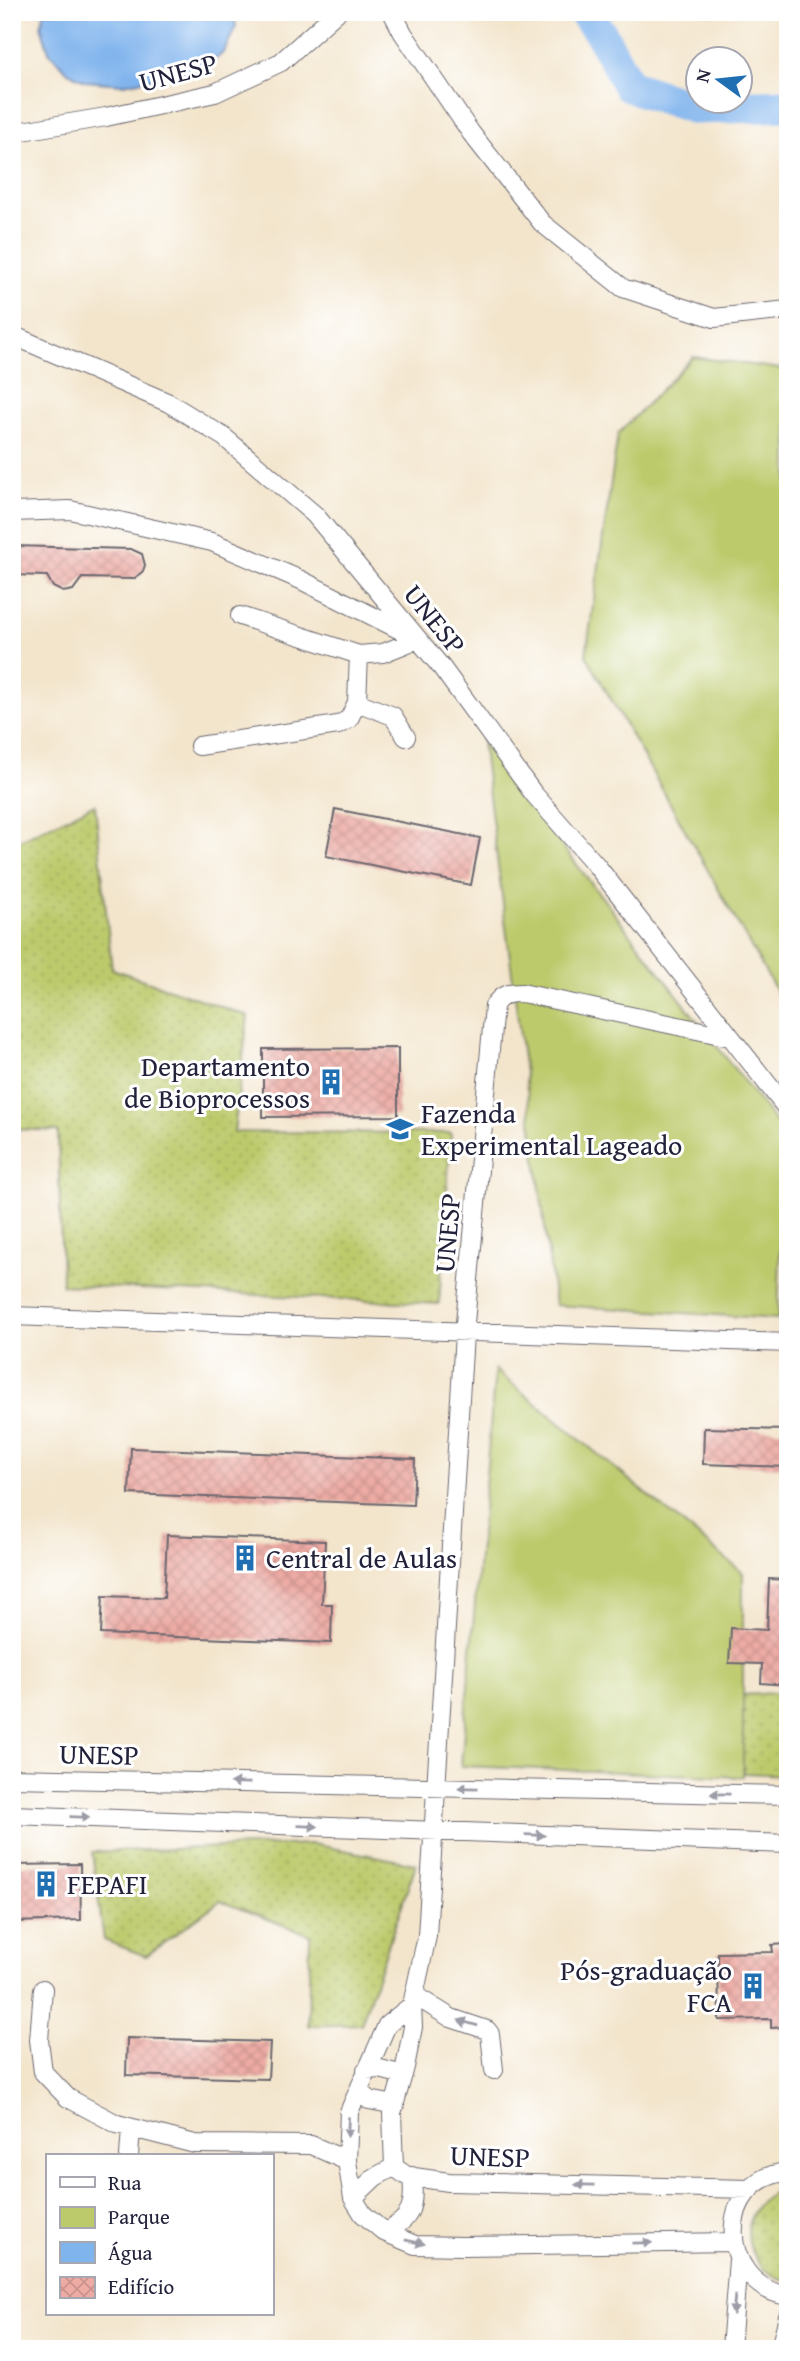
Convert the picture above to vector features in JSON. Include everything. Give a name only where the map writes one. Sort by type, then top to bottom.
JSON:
[{"type":"lane","name":"UNESP","points":[[12,135],[215,93],[281,62],[337,12]]},
{"type":"lane","points":[[392,12],[403,33],[471,132],[542,223],[623,288],[714,318],[788,310]]},
{"type":"lane","name":"UNESP","points":[[12,335],[169,403],[224,438],[315,515],[442,668],[533,793],[596,865],[788,1110]]},
{"type":"lane","points":[[12,512],[71,510],[212,542],[301,580],[418,639]]},
{"type":"lane","points":[[240,616],[359,655],[383,653],[418,639]]},
{"type":"lane","points":[[199,747],[338,725],[349,719],[357,702],[359,655]]},
{"type":"lane","points":[[357,702],[393,716],[406,737]]},
{"type":"lane","name":"UNESP","points":[[730,1037],[522,993],[507,993],[498,999],[494,1006],[464,1334],[427,1936],[413,2000],[413,2027],[392,2113],[394,2167],[407,2176],[449,2182],[751,2189],[765,2178],[788,2172]]},
{"type":"lane","points":[[12,1316],[464,1334],[788,1343]]},
{"type":"lane","name":"UNESP","points":[[12,1779],[788,1795]]},
{"type":"lane","points":[[12,1815],[788,1844]]},
{"type":"lane","points":[[43,1989],[39,2040],[43,2072],[68,2098],[117,2124],[195,2144],[264,2151],[311,2145],[347,2161]]},
{"type":"lane","points":[[494,2070],[490,2034],[486,2030],[451,2018],[413,2000],[387,2025],[349,2112],[347,2161],[353,2198],[363,2214],[384,2232],[415,2245],[733,2242]]},
{"type":"lane","points":[[366,2070],[403,2075]]},
{"type":"lane","points":[[358,2091],[369,2100],[395,2105]]},
{"type":"lane","points":[[130,2154],[131,2128]]},
{"type":"lane","points":[[353,2198],[375,2177],[394,2167]]},
{"type":"lane","points":[[384,2232],[400,2225],[410,2214],[414,2191],[412,2176]]},
{"type":"lane","points":[[751,2189],[740,2205],[733,2223],[733,2242],[738,2260],[748,2275],[761,2287],[788,2296]]},
{"type":"lane","points":[[731,2349],[738,2260]]},
{"type":"lane","points":[[780,2349],[788,2316]]},
{"type":"green space","points":[[693,357],[788,370],[788,1012],[586,655],[618,434]]},
{"type":"green space","points":[[482,742],[784,1133],[778,1319],[555,1305]]},
{"type":"green space","points":[[95,804],[112,969],[248,1016],[234,1132],[451,1133],[439,1304],[62,1285],[58,1131],[12,1129],[12,844]]},
{"type":"green space","points":[[495,1370],[743,1573],[743,1777],[461,1766]]},
{"type":"green space","points":[[788,1692],[788,1775],[743,1773],[743,1695]]},
{"type":"green space","points":[[312,1844],[416,1864],[361,2024],[308,2026],[310,1935],[220,1901],[146,1956],[104,1940],[92,1852]]},
{"type":"green space","points":[[788,2188],[788,2280],[775,2277],[765,2270],[751,2251],[749,2239],[752,2215],[759,2204],[769,2194]]},
{"type":"water","points":[[44,12],[233,12],[236,26],[224,52],[203,69],[123,84],[85,81],[68,72],[49,52],[41,26]]},
{"type":"building","points":[[12,546],[131,549],[142,554],[145,565],[143,571],[134,579],[82,578],[73,590],[63,592],[53,587],[47,576],[12,575]]},
{"type":"building","points":[[335,809],[480,838],[471,885],[326,856]]},
{"type":"building","name":"Departamento de Bioprocessos","points":[[398,1048],[398,1116],[263,1117],[263,1049]]},
{"type":"building","points":[[704,1428],[788,1430],[788,1467],[703,1464]]},
{"type":"building","points":[[131,1448],[415,1459],[413,1505],[129,1494]]},
{"type":"building","points":[[167,1535],[325,1541],[322,1604],[332,1604],[331,1643],[101,1634],[103,1596],[164,1598]]},
{"type":"building","points":[[769,1579],[788,1580],[788,1685],[761,1683],[762,1664],[729,1663],[731,1628],[767,1630]]},
{"type":"building","name":"FEPAFI","points":[[80,1864],[81,1920],[12,1922],[12,1865]]},
{"type":"building","name":"Pós-graduação FCA","points":[[788,1944],[788,2027],[771,2028],[771,2019],[719,2020],[718,1953],[773,1952],[772,1945]]},
{"type":"building","points":[[127,2038],[270,2042],[268,2079],[126,2075]]},
{"type":"waterway","points":[[584,12],[601,34],[629,86],[695,108],[788,105]]},
{"type":"place","name":"Departamento de Bioprocessos","points":[[331,1082]]},
{"type":"place","name":"Fazenda Experimental Lageado","points":[[400,1129]]},
{"type":"place","name":"Central de Aulas","points":[[245,1558]]},
{"type":"place","name":"FEPAFI","points":[[46,1884]]},
{"type":"place","name":"Pós-graduação FCA","points":[[753,1986]]}]
